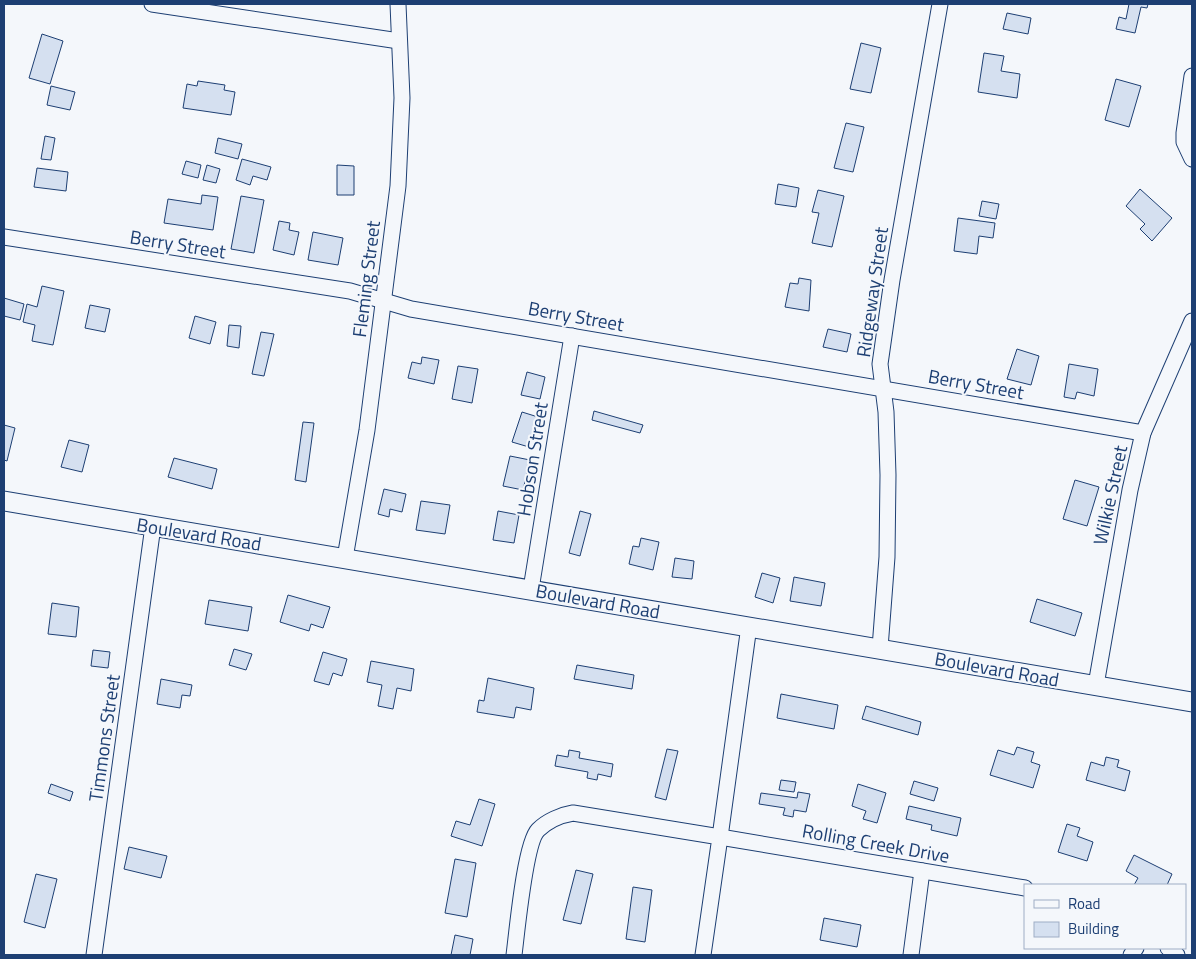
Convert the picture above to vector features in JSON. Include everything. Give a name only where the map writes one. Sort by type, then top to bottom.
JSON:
[{"type":"street","points":[[152,4],[400,41]]},
{"type":"street","name":"Fleming Street","points":[[346,558],[367,430],[398,186],[402,98],[398,4]]},
{"type":"street","name":"Ridgeway Street","points":[[880,648],[887,557],[887,430],[880,364],[883,335],[940,4]]},
{"type":"street","points":[[1192,76],[1184,142],[1192,159]]},
{"type":"street","name":"Berry Street","points":[[4,237],[350,291],[411,309],[1143,433]]},
{"type":"street","name":"Wilkie Street","points":[[1096,685],[1130,490],[1143,433],[1192,321]]},
{"type":"street","name":"Hobson Street","points":[[530,589],[572,336]]},
{"type":"street","name":"Boulevard Road","points":[[4,501],[1192,702]]},
{"type":"street","name":"Timmons Street","points":[[94,955],[153,526]]},
{"type":"street","points":[[703,955],[749,626]]},
{"type":"street","name":"Rolling Creek Drive","points":[[514,955],[532,839],[545,824],[561,815],[573,812],[1024,888]]},
{"type":"street","points":[[910,955],[922,871]]},
{"type":"building","points":[[1129,4],[1148,4],[1147,8],[1141,7],[1135,33],[1116,29],[1119,17],[1126,19]]},
{"type":"building","points":[[1007,13],[1031,18],[1028,34],[1003,29]]},
{"type":"building","points":[[42,34],[63,41],[50,84],[29,78]]},
{"type":"building","points":[[861,43],[881,48],[871,93],[850,89]]},
{"type":"building","points":[[984,53],[1004,56],[1001,71],[1020,74],[1017,98],[978,92]]},
{"type":"building","points":[[1116,79],[1141,86],[1129,127],[1105,120]]},
{"type":"building","points":[[198,81],[225,85],[224,90],[235,92],[231,115],[183,108],[187,84],[197,86]]},
{"type":"building","points":[[51,86],[75,92],[70,110],[47,105]]},
{"type":"building","points":[[846,123],[864,127],[853,172],[834,168]]},
{"type":"building","points":[[45,136],[55,138],[51,160],[41,159]]},
{"type":"building","points":[[218,138],[242,144],[238,159],[215,153]]},
{"type":"building","points":[[242,159],[271,167],[267,180],[253,176],[250,185],[236,180]]},
{"type":"building","points":[[186,161],[201,165],[198,178],[182,174]]},
{"type":"building","points":[[207,165],[220,169],[216,183],[203,180]]},
{"type":"building","points":[[337,165],[354,166],[354,195],[337,195]]},
{"type":"building","points":[[37,168],[68,172],[66,191],[34,187]]},
{"type":"building","points":[[778,184],[799,188],[796,207],[775,204]]},
{"type":"building","points":[[1140,189],[1172,218],[1152,241],[1140,229],[1145,224],[1126,206]]},
{"type":"building","points":[[818,190],[844,196],[832,247],[812,243],[819,213],[812,212]]},
{"type":"building","points":[[202,195],[218,197],[213,230],[164,223],[168,199],[201,204]]},
{"type":"building","points":[[241,196],[264,200],[254,253],[231,249]]},
{"type":"building","points":[[982,201],[999,204],[996,219],[979,216]]},
{"type":"building","points":[[958,218],[995,223],[993,238],[979,236],[977,254],[954,251]]},
{"type":"building","points":[[279,221],[290,223],[289,230],[299,232],[294,255],[273,250]]},
{"type":"building","points":[[313,232],[343,238],[338,265],[308,260]]},
{"type":"building","points":[[799,278],[811,280],[809,311],[785,307],[790,283],[798,284]]},
{"type":"building","points":[[42,286],[64,291],[53,345],[32,341],[35,325],[23,322],[27,304],[37,307]]},
{"type":"building","points":[[4,298],[24,304],[20,320],[4,316]]},
{"type":"building","points":[[90,305],[110,309],[105,332],[85,328]]},
{"type":"building","points":[[195,316],[216,322],[210,344],[189,338]]},
{"type":"building","points":[[229,325],[241,326],[239,348],[227,346]]},
{"type":"building","points":[[828,329],[851,334],[847,352],[823,347]]},
{"type":"building","points":[[261,332],[274,334],[264,376],[252,374]]},
{"type":"building","points":[[1017,349],[1039,356],[1031,385],[1007,379]]},
{"type":"building","points":[[422,357],[439,360],[434,384],[408,378],[412,362],[421,364]]},
{"type":"building","points":[[1069,364],[1098,369],[1094,396],[1077,392],[1075,399],[1064,397]]},
{"type":"building","points":[[458,366],[478,369],[472,403],[452,399]]},
{"type":"building","points":[[527,372],[545,377],[540,399],[521,395]]},
{"type":"building","points":[[594,411],[643,425],[640,433],[592,420]]},
{"type":"building","points":[[522,412],[538,417],[529,447],[512,442]]},
{"type":"building","points":[[303,422],[314,423],[306,482],[295,480]]},
{"type":"building","points":[[4,425],[15,428],[7,461],[4,460]]},
{"type":"building","points":[[69,440],[89,445],[82,472],[61,467]]},
{"type":"building","points":[[510,456],[530,460],[523,490],[503,486]]},
{"type":"building","points":[[174,458],[217,469],[212,489],[168,477]]},
{"type":"building","points":[[1075,480],[1099,487],[1087,526],[1063,519]]},
{"type":"building","points":[[384,489],[406,494],[402,512],[390,509],[389,517],[378,514]]},
{"type":"building","points":[[421,501],[450,505],[445,534],[416,530]]},
{"type":"building","points":[[498,511],[519,515],[514,543],[493,540]]},
{"type":"building","points":[[580,511],[591,514],[580,556],[569,553]]},
{"type":"building","points":[[641,538],[659,542],[653,570],[629,564],[633,546],[639,547]]},
{"type":"building","points":[[675,558],[694,561],[692,579],[672,577]]},
{"type":"building","points":[[762,573],[780,578],[773,603],[755,597]]},
{"type":"building","points":[[794,577],[825,583],[821,606],[790,601]]},
{"type":"building","points":[[288,595],[330,607],[323,628],[311,624],[309,631],[280,622]]},
{"type":"building","points":[[1037,599],[1082,613],[1075,636],[1030,622]]},
{"type":"building","points":[[209,600],[252,607],[248,631],[205,624]]},
{"type":"building","points":[[52,603],[79,607],[76,637],[48,634]]},
{"type":"building","points":[[234,649],[252,654],[246,670],[229,665]]},
{"type":"building","points":[[93,650],[110,652],[108,668],[91,666]]},
{"type":"building","points":[[323,652],[347,659],[342,676],[333,673],[329,685],[314,681]]},
{"type":"building","points":[[371,661],[414,669],[411,691],[397,688],[393,709],[378,706],[382,685],[367,682]]},
{"type":"building","points":[[577,665],[634,675],[632,689],[574,679]]},
{"type":"building","points":[[488,678],[534,688],[531,710],[516,707],[514,718],[477,712],[479,700],[484,701]]},
{"type":"building","points":[[161,679],[192,685],[190,696],[182,695],[180,708],[157,704]]},
{"type":"building","points":[[781,694],[838,705],[834,729],[777,718]]},
{"type":"building","points":[[866,706],[921,722],[918,735],[862,719]]},
{"type":"building","points":[[1017,747],[1034,752],[1031,762],[1040,765],[1033,788],[990,775],[998,750],[1014,755]]},
{"type":"building","points":[[667,749],[678,751],[666,800],[655,797]]},
{"type":"building","points":[[569,750],[580,752],[579,758],[613,764],[611,777],[598,774],[597,780],[587,778],[588,772],[555,766],[557,755],[568,757]]},
{"type":"building","points":[[1106,757],[1119,760],[1117,767],[1130,771],[1125,791],[1086,780],[1091,762],[1104,766]]},
{"type":"building","points":[[781,780],[796,782],[794,792],[779,790]]},
{"type":"building","points":[[914,781],[938,788],[934,801],[910,794]]},
{"type":"building","points":[[51,784],[73,792],[70,801],[48,793]]},
{"type":"building","points":[[858,784],[886,793],[877,823],[863,819],[866,811],[852,806]]},
{"type":"building","points":[[798,792],[810,794],[806,812],[794,810],[793,817],[783,815],[785,808],[759,804],[761,793],[797,798]]},
{"type":"building","points":[[479,799],[495,804],[482,846],[451,836],[456,821],[470,825]]},
{"type":"building","points":[[909,806],[961,818],[957,836],[931,830],[932,825],[906,819]]},
{"type":"building","points":[[1067,824],[1080,828],[1077,836],[1093,842],[1087,861],[1058,852]]},
{"type":"building","points":[[129,847],[167,856],[161,878],[124,869]]},
{"type":"building","points":[[1134,855],[1172,874],[1167,884],[1135,884],[1138,878],[1126,871]]},
{"type":"building","points":[[455,859],[476,863],[467,917],[445,913]]},
{"type":"building","points":[[576,870],[593,874],[581,924],[563,920]]},
{"type":"building","points":[[36,874],[57,879],[45,928],[24,922]]},
{"type":"building","points":[[633,887],[652,890],[645,942],[626,939]]},
{"type":"building","points":[[824,918],[861,925],[857,947],[820,940]]},
{"type":"building","points":[[455,935],[473,939],[470,955],[451,955]]}]
